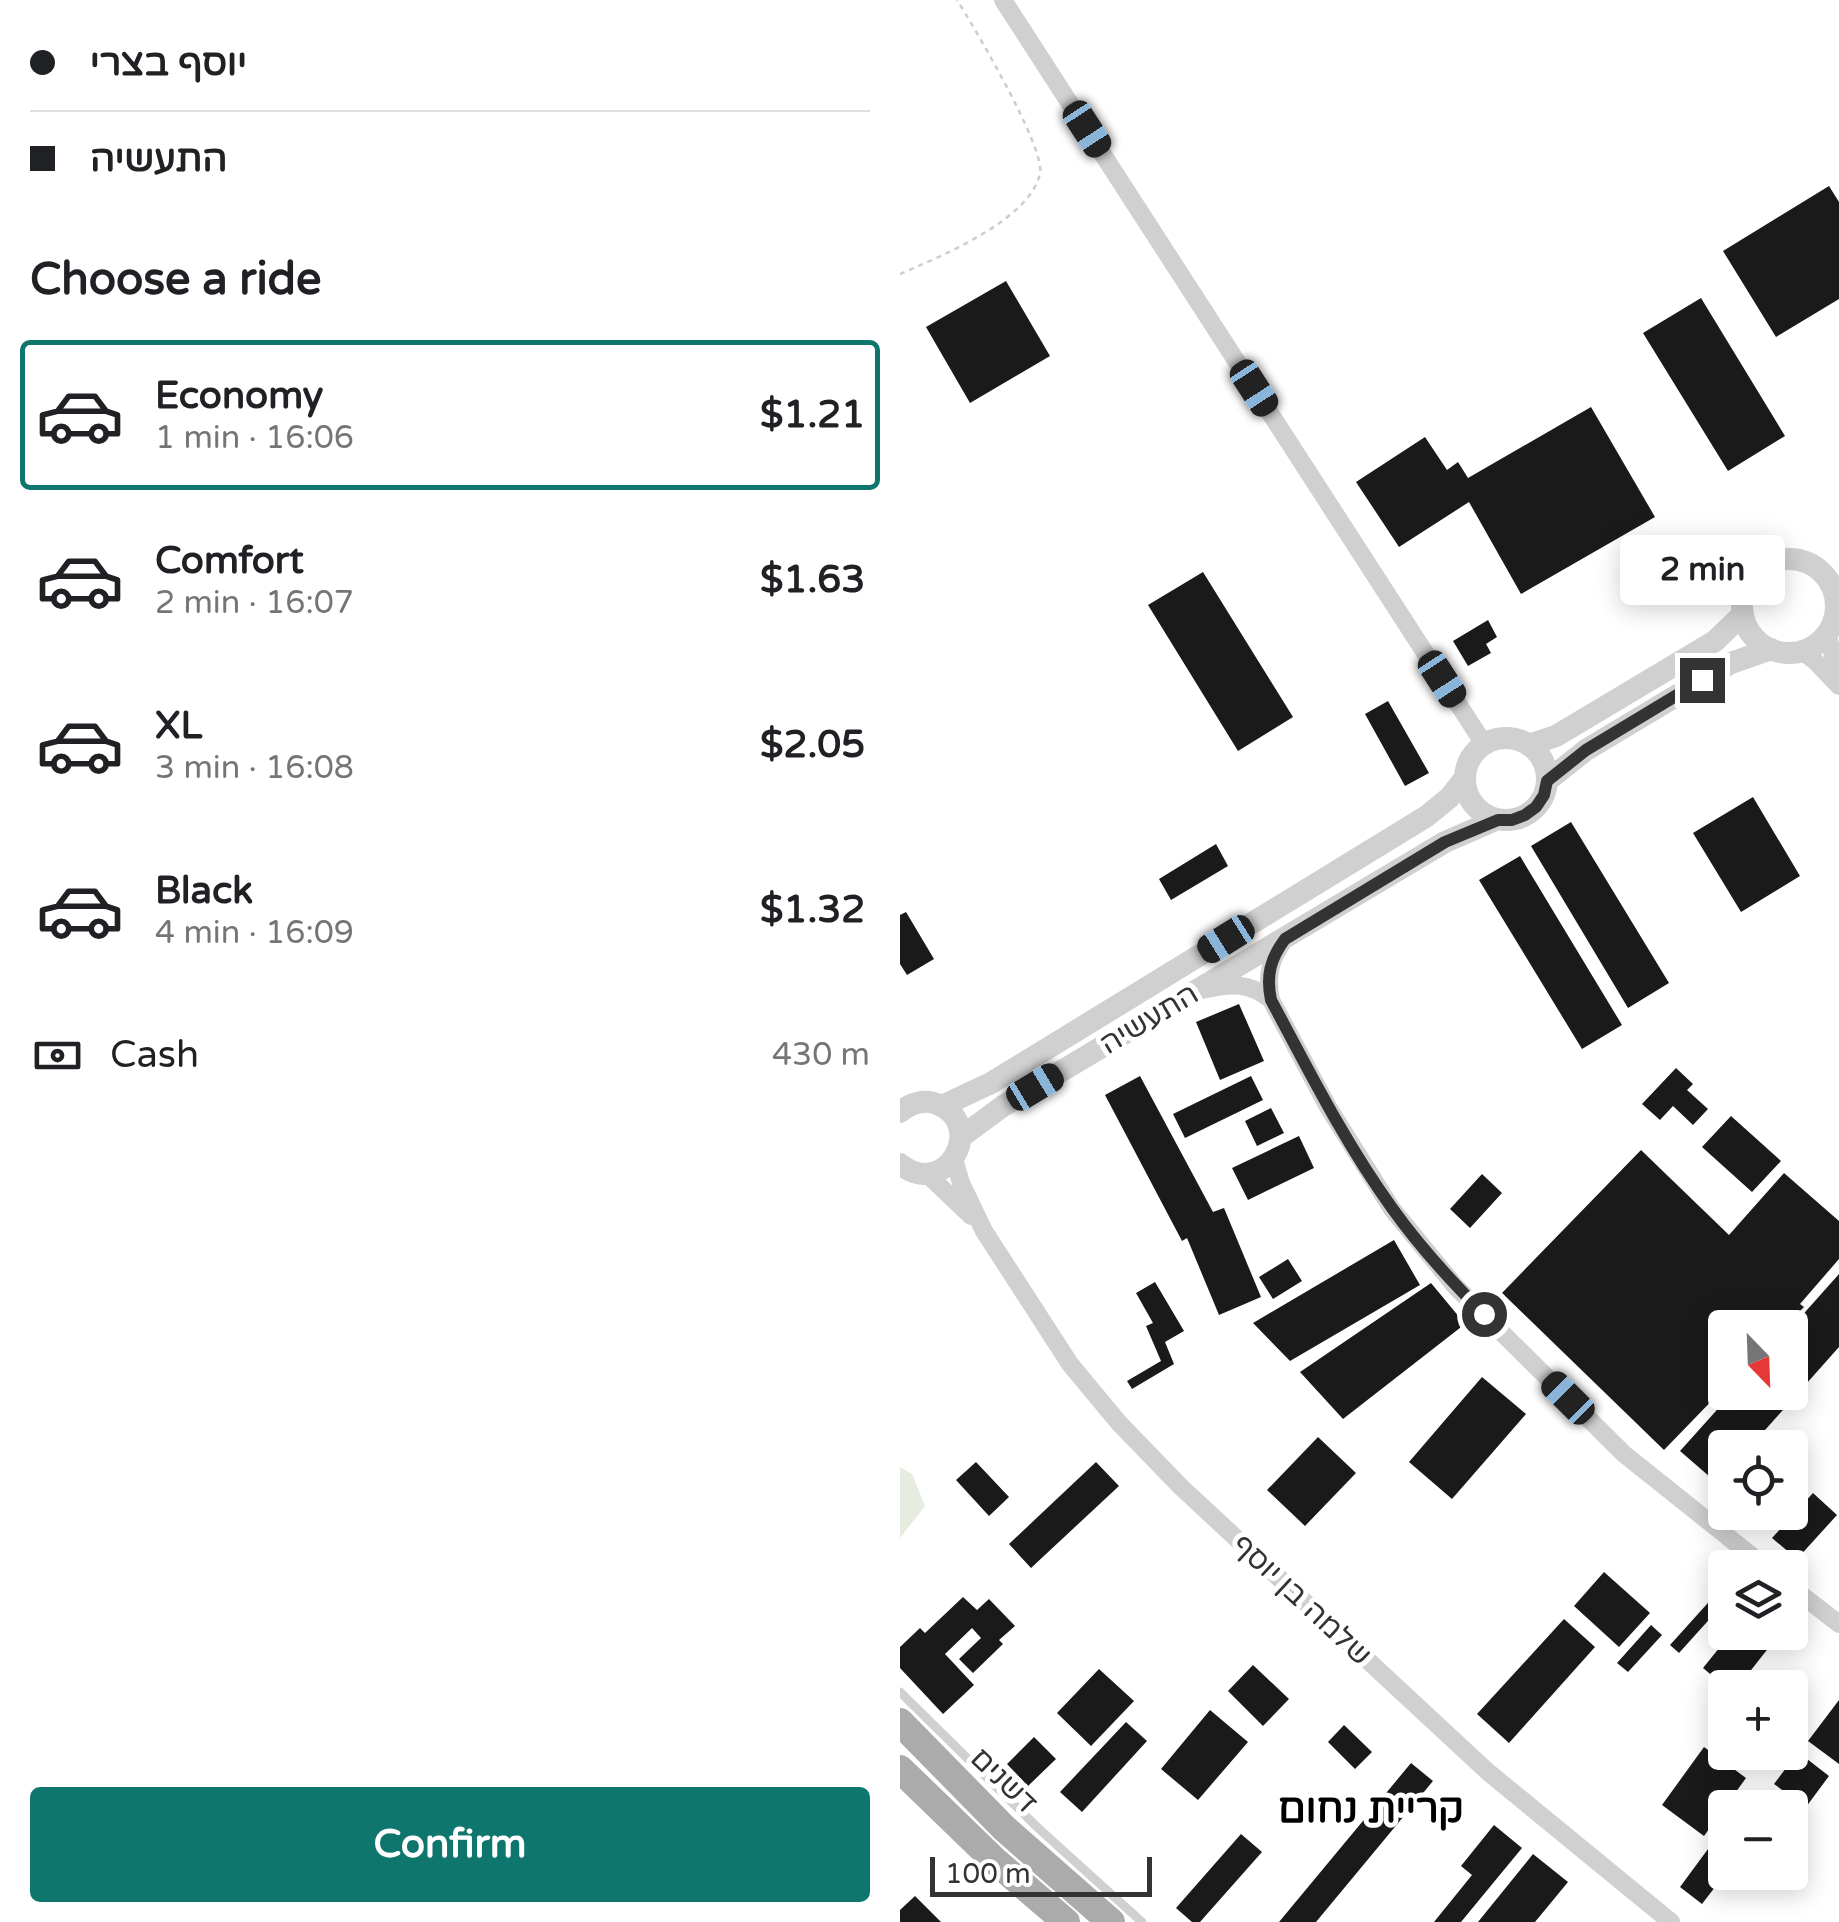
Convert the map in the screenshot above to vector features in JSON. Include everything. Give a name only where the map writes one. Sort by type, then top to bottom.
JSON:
[{"type":"main road","name":"דשנים","points":[[900,1722],[1004,1828],[1112,1922]]},
{"type":"main road","points":[[900,1770],[1066,1922]]},
{"type":"street","points":[[1003,0],[1484,744]]},
{"type":"street","points":[[1786,559],[1815,566],[1834,590],[1838,604],[1827,634],[1816,645],[1787,653],[1758,641],[1743,614],[1748,584],[1770,563],[1786,559]]},
{"type":"street","points":[[1815,566],[1839,566]]},
{"type":"street","points":[[1529,745],[1556,736],[1715,640],[1743,614]]},
{"type":"street","points":[[1827,634],[1839,676]]},
{"type":"street","points":[[1547,781],[1586,750],[1731,663],[1772,650]]},
{"type":"street","points":[[1802,651],[1839,686]]},
{"type":"street","points":[[1507,738],[1529,745],[1546,767],[1544,795],[1536,807],[1512,820],[1484,814],[1474,806],[1464,780],[1474,753],[1484,744],[1507,738]]},
{"type":"street","name":"התעשיה","points":[[900,1112],[918,1102],[942,1106],[991,1083],[1427,816],[1464,780]]},
{"type":"street","name":"התעשיה","points":[[908,1170],[947,1166],[958,1148],[1003,1106],[1445,842],[1498,820]]},
{"type":"street","points":[[1285,939],[1268,970],[1271,1000],[1328,1107],[1392,1209],[1456,1286],[1624,1454],[1744,1550]]},
{"type":"street","points":[[1193,993],[1236,984],[1260,991],[1271,1000]]},
{"type":"street","points":[[942,1106],[958,1124],[958,1148]]},
{"type":"street","name":"שלמה בן יוסף","points":[[958,1148],[962,1183],[984,1231]]},
{"type":"street","name":"שלמה בן יוסף","points":[[908,1170],[966,1210],[984,1231],[1070,1364],[1119,1423],[1181,1487],[1488,1772],[1671,1922]]},
{"type":"street","points":[[1808,1600],[1839,1624]]},
{"type":"lane","points":[[900,1692],[1036,1828],[1142,1922]]},
{"type":"path","points":[[900,274],[970,244],[1033,191],[1041,170],[1030,134],[957,0]]},
{"type":"shaded area","points":[[900,1467],[912,1474],[925,1506],[900,1538]]},
{"type":"building","points":[[1829,186],[1839,202],[1839,299],[1776,337],[1723,251]]},
{"type":"building","points":[[1006,281],[1050,356],[970,403],[926,327]]},
{"type":"building","points":[[1701,298],[1785,436],[1728,471],[1643,333]]},
{"type":"building","points":[[1591,407],[1655,517],[1521,594],[1469,502],[1399,547],[1356,482],[1425,437],[1447,470],[1458,462],[1468,478]]},
{"type":"building","points":[[1203,572],[1293,717],[1238,751],[1148,605]]},
{"type":"building","points":[[1488,620],[1497,637],[1486,644],[1491,653],[1468,666],[1453,641]]},
{"type":"building","points":[[1388,701],[1429,773],[1405,786],[1365,714]]},
{"type":"building","points":[[1753,797],[1800,876],[1741,912],[1693,833]]},
{"type":"building","points":[[1571,822],[1669,983],[1628,1008],[1531,846]]},
{"type":"building","points":[[1216,844],[1228,866],[1171,900],[1159,879]]},
{"type":"building","points":[[1520,856],[1622,1025],[1582,1049],[1479,880]]},
{"type":"building","points":[[906,912],[934,959],[907,975],[900,964],[900,915]]},
{"type":"building","points":[[1239,1004],[1264,1061],[1220,1080],[1196,1022]]},
{"type":"building","points":[[1676,1068],[1693,1084],[1687,1090],[1708,1109],[1693,1125],[1673,1106],[1660,1120],[1642,1104]]},
{"type":"building","points":[[1140,1076],[1213,1212],[1224,1208],[1261,1297],[1219,1315],[1187,1238],[1182,1241],[1105,1095]]},
{"type":"building","points":[[1251,1076],[1263,1100],[1185,1138],[1173,1114]]},
{"type":"building","points":[[1271,1108],[1284,1133],[1257,1146],[1245,1121]]},
{"type":"building","points":[[1731,1116],[1781,1161],[1752,1192],[1702,1147]]},
{"type":"building","points":[[1299,1136],[1314,1168],[1248,1200],[1232,1168]]},
{"type":"building","points":[[1641,1150],[1729,1235],[1784,1173],[1839,1221],[1839,1259],[1800,1304],[1804,1307],[1801,1310],[1708,1310],[1708,1405],[1664,1450],[1502,1293]]},
{"type":"building","points":[[1482,1174],[1502,1193],[1470,1228],[1450,1209]]},
{"type":"building","points":[[1394,1240],[1420,1285],[1290,1361],[1253,1323]]},
{"type":"building","points":[[1288,1259],[1302,1281],[1273,1299],[1259,1277]]},
{"type":"building","points":[[1839,1274],[1839,1347],[1808,1382],[1808,1310]]},
{"type":"building","points":[[1155,1282],[1184,1331],[1165,1342],[1174,1364],[1132,1389],[1127,1381],[1161,1361],[1146,1326],[1153,1323],[1136,1293]]},
{"type":"building","points":[[1431,1283],[1465,1324],[1343,1419],[1300,1372]]},
{"type":"building","points":[[1482,1377],[1526,1414],[1452,1499],[1409,1462]]},
{"type":"building","points":[[1717,1410],[1783,1410],[1765,1430],[1708,1430],[1708,1475],[1680,1451]]},
{"type":"building","points":[[1318,1437],[1356,1473],[1305,1526],[1267,1490]]},
{"type":"building","points":[[976,1462],[1009,1497],[989,1516],[956,1480]]},
{"type":"building","points":[[1096,1462],[1119,1486],[1031,1568],[1009,1544]]},
{"type":"building","points":[[1813,1493],[1837,1515],[1805,1550],[1786,1550],[1772,1538],[1779,1530],[1808,1530],[1808,1498]]},
{"type":"building","points":[[1604,1572],[1650,1613],[1619,1647],[1574,1606]]},
{"type":"building","points":[[963,1597],[977,1610],[989,1599],[1015,1626],[999,1640],[1003,1644],[973,1673],[959,1659],[981,1638],[972,1628],[945,1654],[974,1685],[943,1714],[900,1668],[900,1647],[920,1628],[925,1633]]},
{"type":"building","points":[[1708,1603],[1708,1621],[1679,1653],[1670,1645]]},
{"type":"building","points":[[1564,1619],[1595,1647],[1509,1743],[1477,1714]]},
{"type":"building","points":[[1651,1625],[1662,1635],[1628,1672],[1617,1663]]},
{"type":"building","points":[[1718,1650],[1767,1650],[1751,1670],[1708,1672],[1703,1668]]},
{"type":"building","points":[[1253,1665],[1289,1699],[1263,1726],[1228,1691]]},
{"type":"building","points":[[1099,1669],[1134,1701],[1091,1746],[1057,1713]]},
{"type":"building","points":[[1839,1700],[1839,1764],[1808,1741]]},
{"type":"building","points":[[1210,1710],[1248,1742],[1198,1800],[1161,1769]]},
{"type":"building","points":[[1126,1722],[1147,1741],[1082,1812],[1060,1792]]},
{"type":"building","points":[[1344,1725],[1372,1752],[1355,1769],[1328,1742]]},
{"type":"building","points":[[1034,1737],[1056,1759],[1028,1786],[1007,1764]]},
{"type":"building","points":[[1704,1747],[1708,1750],[1708,1770],[1735,1770],[1746,1778],[1737,1790],[1708,1790],[1708,1830],[1704,1836],[1662,1805]]},
{"type":"building","points":[[1808,1760],[1829,1776],[1808,1804],[1808,1790],[1782,1790],[1774,1784],[1784,1770],[1808,1770]]},
{"type":"building","points":[[1411,1763],[1433,1781],[1316,1922],[1279,1922]]},
{"type":"building","points":[[1494,1825],[1522,1848],[1461,1922],[1434,1922],[1472,1875],[1461,1866]]},
{"type":"building","points":[[1241,1834],[1262,1852],[1200,1922],[1192,1922],[1176,1908]]},
{"type":"building","points":[[1708,1849],[1708,1890],[1713,1890],[1702,1904],[1680,1887]]},
{"type":"building","points":[[1533,1854],[1568,1882],[1535,1922],[1478,1922]]},
{"type":"building","points":[[915,1896],[941,1922],[900,1922],[900,1910]]},
{"type":"district","name":"קריית נחום","points":[[1371,1809]]},
{"type":"route","points":[[1484,1314],[1392,1209],[1328,1107],[1271,1000],[1268,970],[1285,939],[1445,842],[1474,828],[1525,815],[1544,795],[1547,781],[1586,750],[1702,680]]}]
